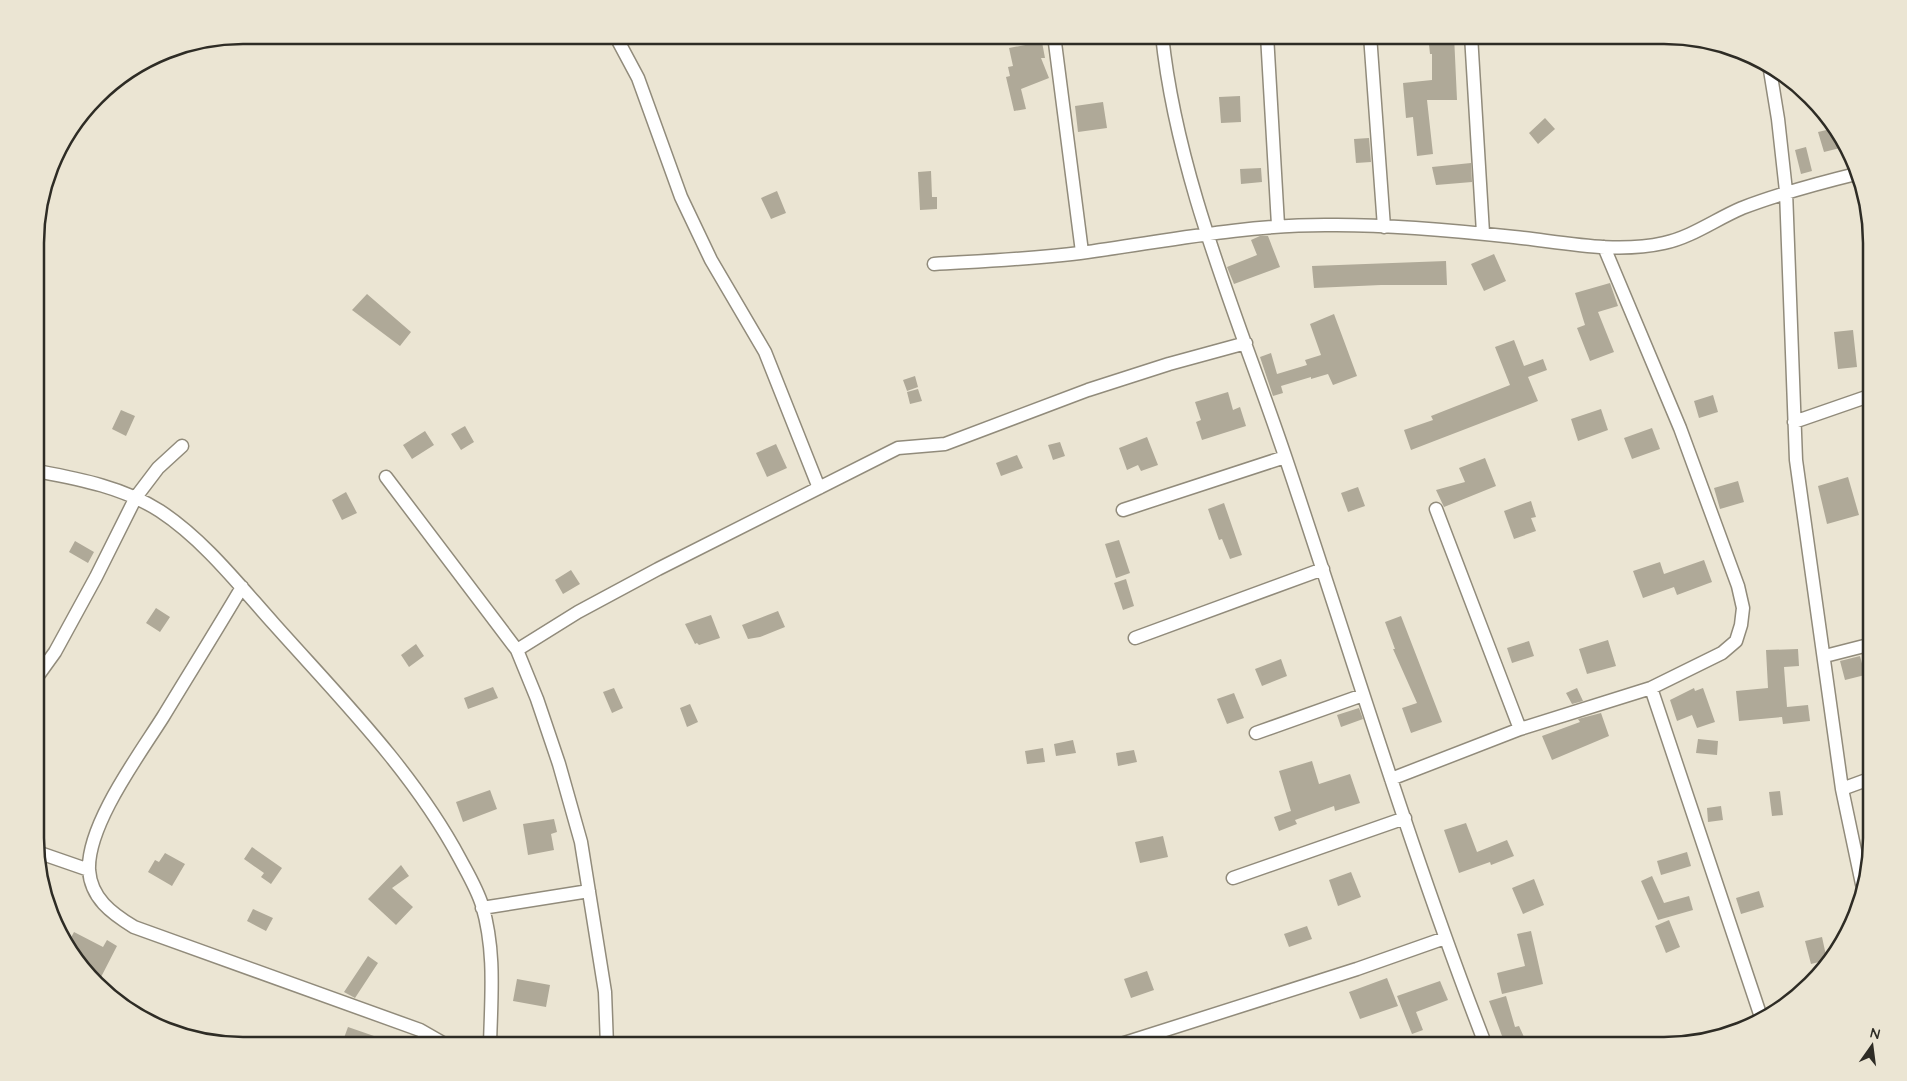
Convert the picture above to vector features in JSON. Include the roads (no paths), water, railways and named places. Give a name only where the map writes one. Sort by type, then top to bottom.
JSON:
[{"type":"street","points":[[620,44],[638,78],[689,213],[712,260],[765,352],[819,488]]},
{"type":"street","points":[[1055,44],[1082,252]]},
{"type":"street","points":[[1163,44],[1166,73],[1179,129],[1208,232],[1445,938],[1483,1037]]},
{"type":"street","points":[[1268,44],[1278,225]]},
{"type":"street","points":[[1371,44],[1384,227]]},
{"type":"street","points":[[1472,44],[1483,233]]},
{"type":"street","points":[[1771,74],[1786,191],[1796,460],[1825,656],[1842,789],[1860,874]]},
{"type":"street","points":[[934,264],[1024,259],[1208,232],[1278,225],[1384,227],[1483,233],[1604,247],[1665,243],[1695,232],[1738,210],[1786,191],[1851,175]]},
{"type":"street","points":[[1391,779],[1520,728],[1651,688],[1722,653],[1736,641],[1743,608],[1738,586],[1680,428],[1604,247]]},
{"type":"street","points":[[517,650],[586,608],[898,448],[945,444],[1088,390],[1169,364],[1246,343]]},
{"type":"street","points":[[1794,422],[1863,398]]},
{"type":"street","points":[[44,666],[73,618],[136,497],[158,468],[182,446]]},
{"type":"street","points":[[1124,510],[1285,457]]},
{"type":"street","points":[[44,472],[100,484],[136,497],[161,512],[194,539],[242,587],[363,724],[410,782],[444,830],[468,875],[482,908],[490,940],[493,973],[490,1037]]},
{"type":"street","points":[[386,477],[517,650],[537,699],[559,764],[580,842],[605,992],[607,1037]]},
{"type":"street","points":[[1436,509],[1520,728]]},
{"type":"street","points":[[1136,638],[1322,569]]},
{"type":"street","points":[[242,587],[109,806],[90,850],[89,870],[94,890],[102,903],[114,915],[134,927],[411,1026],[431,1037]]},
{"type":"street","points":[[1825,656],[1863,646]]},
{"type":"street","points":[[1651,688],[1760,1013]]},
{"type":"street","points":[[1256,733],[1363,694]]},
{"type":"street","points":[[1842,789],[1863,781]]},
{"type":"street","points":[[1233,878],[1405,818]]},
{"type":"street","points":[[44,854],[89,870]]},
{"type":"street","points":[[482,908],[589,891]]},
{"type":"street","points":[[1143,1037],[1357,969],[1445,938]]}]
